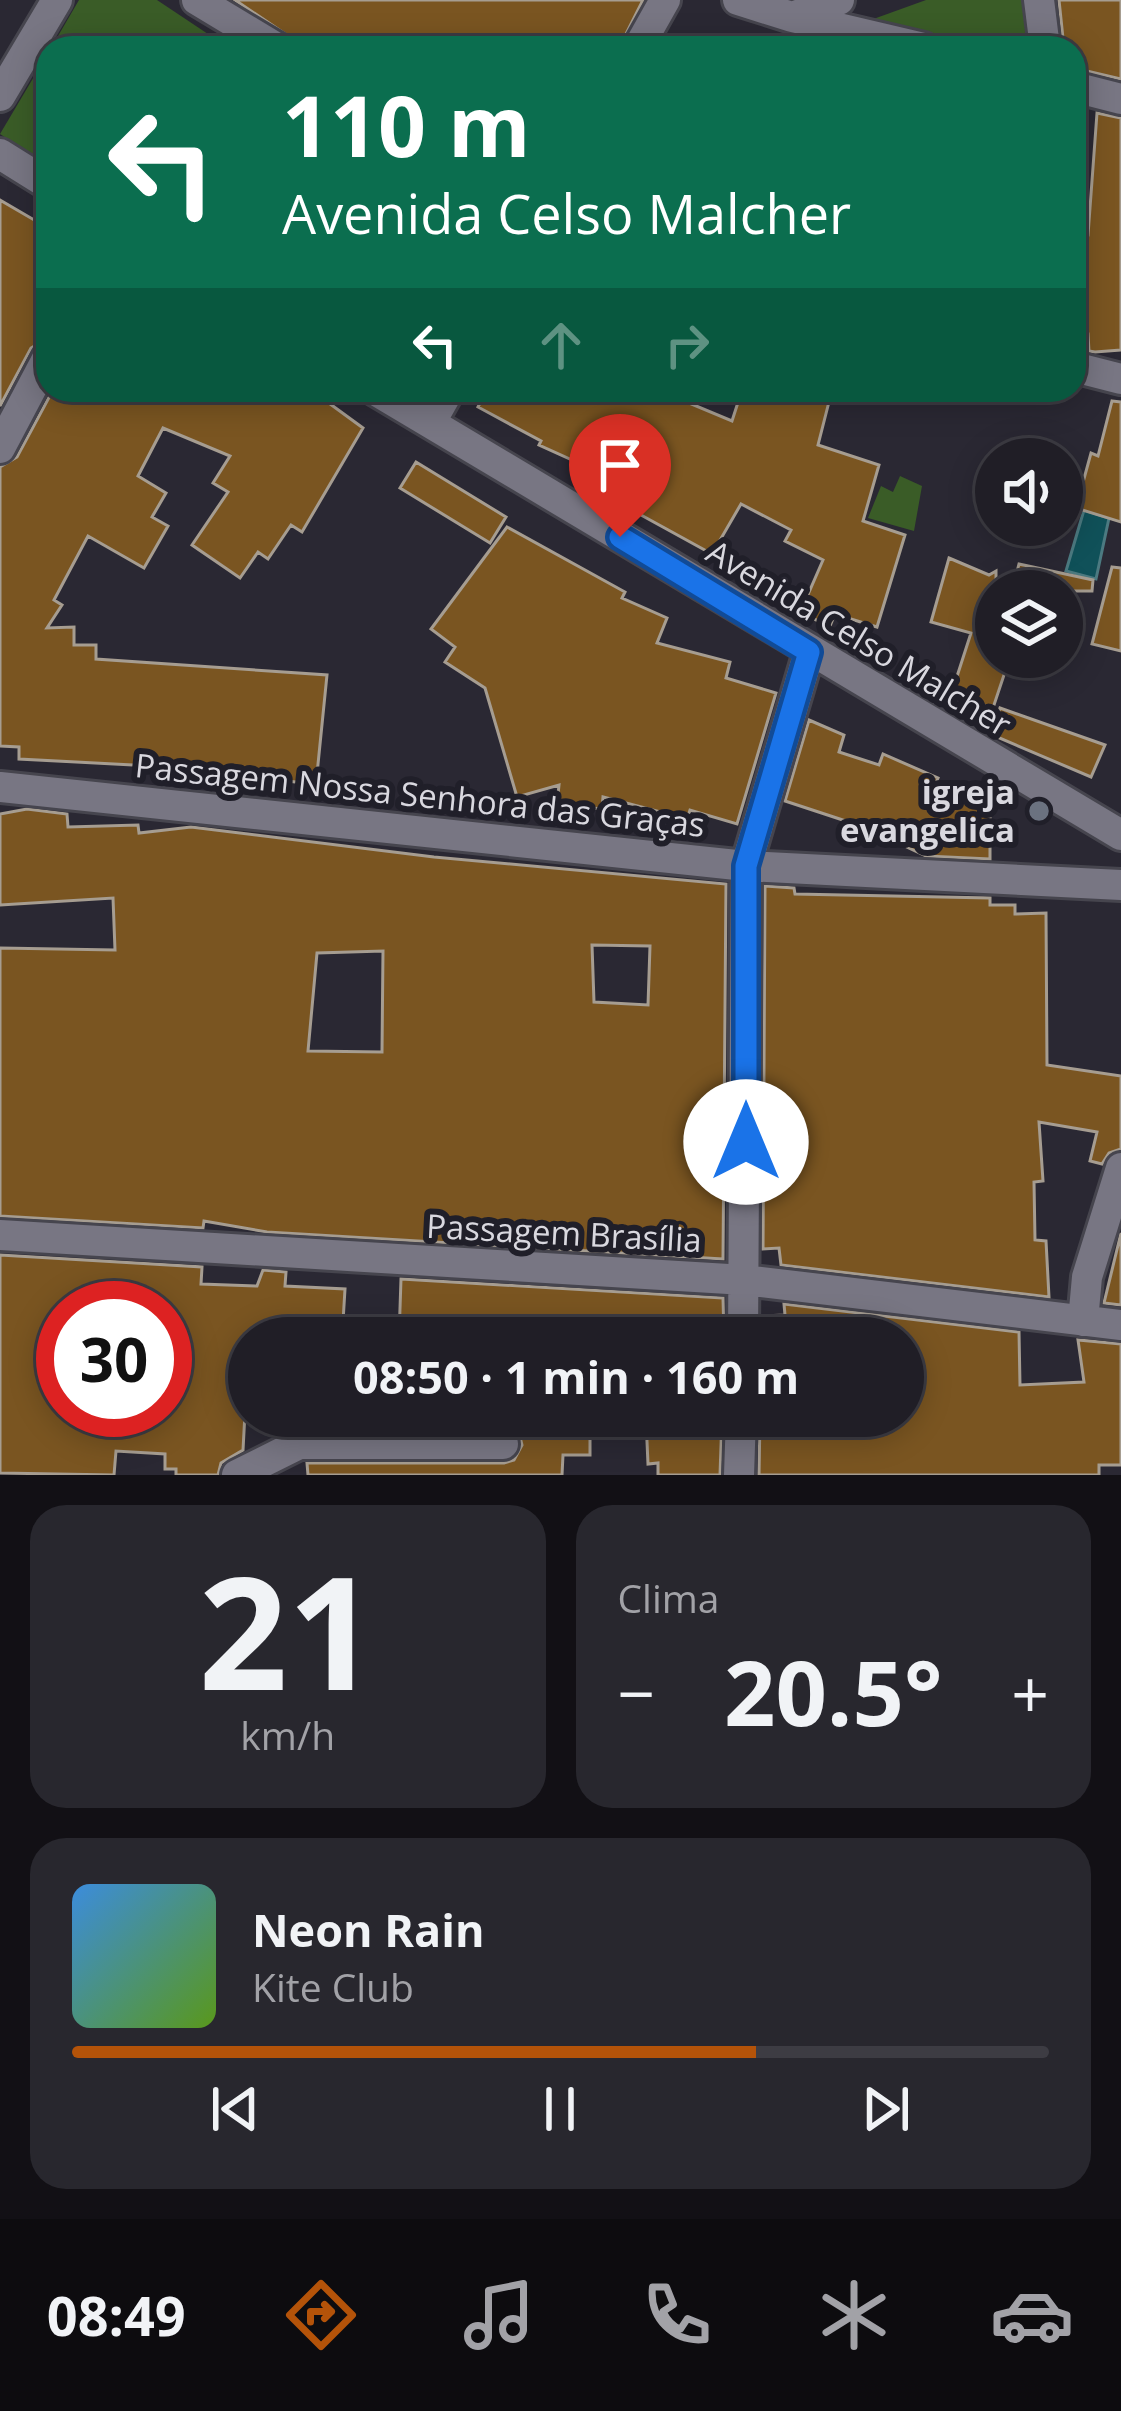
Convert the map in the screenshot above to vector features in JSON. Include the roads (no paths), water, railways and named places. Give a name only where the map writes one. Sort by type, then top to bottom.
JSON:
[{"type":"street","points":[[0,96],[57,0]]},
{"type":"street","points":[[197,0],[257,36]]},
{"type":"street","points":[[645,36],[665,0]]},
{"type":"street","points":[[738,0],[873,36]]},
{"type":"street","points":[[793,17],[839,0]]},
{"type":"street","points":[[1039,0],[1044,36]]},
{"type":"street","points":[[1086,90],[1121,99]]},
{"type":"street","points":[[0,154],[36,176]]},
{"type":"street","points":[[1086,370],[1121,379]]},
{"type":"street","points":[[0,448],[36,379]]},
{"type":"street","name":"Avenida Celso Malcher","points":[[396,402],[1121,835]]},
{"type":"street","points":[[431,422],[442,402]]},
{"type":"street","points":[[744,1317],[746,866],[809,652]]},
{"type":"street","name":"Passagem Nossa Senhora das Graças","points":[[0,787],[746,866],[1121,885]]},
{"type":"street","points":[[1083,1321],[1087,1277],[1121,1168]]},
{"type":"street","name":"Passagem Brasília","points":[[0,1235],[745,1280],[1121,1325]]},
{"type":"street","points":[[739,1475],[740,1437]]},
{"type":"street","points":[[237,1475],[299,1444],[503,1444]]},
{"type":"water","points":[[1083,513],[1109,518],[1096,579],[1083,576],[1083,570],[1066,570],[1073,546],[1083,546]]},
{"type":"place","name":"igreja evangelica","points":[[1039,811]]}]
